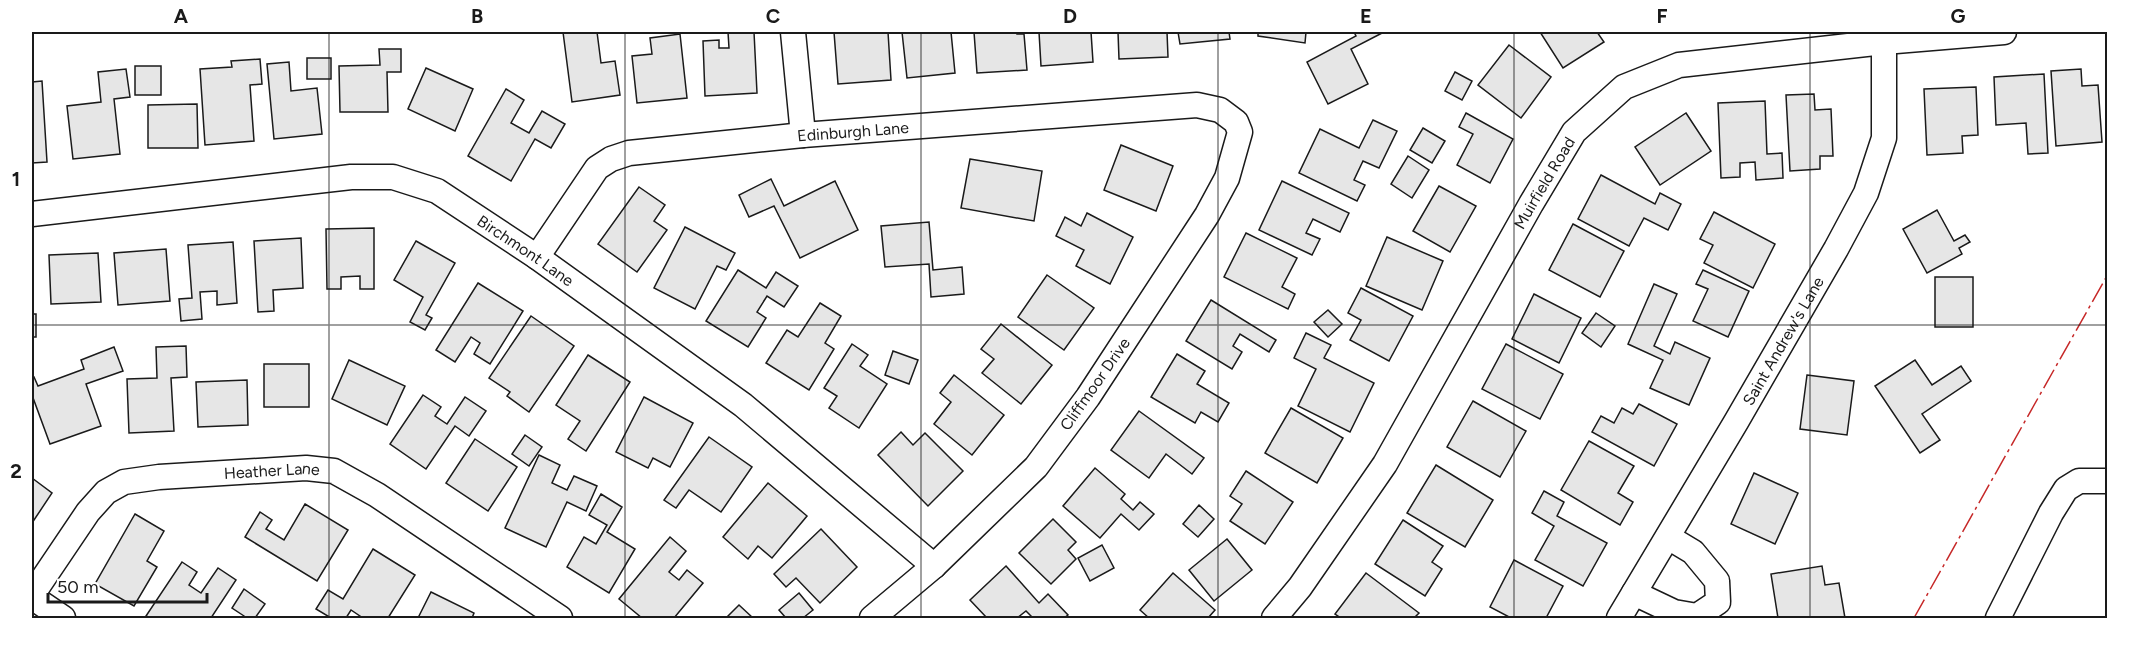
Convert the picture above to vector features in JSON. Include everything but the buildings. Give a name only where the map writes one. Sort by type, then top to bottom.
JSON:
[{"type":"street","points":[[793,32],[803,135]]},
{"type":"street","name":"Muirfield Road","points":[[1274,618],[1300,587],[1385,464],[1574,132],[1624,87],[1679,64],[1884,42],[2004,32]]},
{"type":"street","name":"Saint Andrew's Lane","points":[[1619,618],[1836,249],[1866,193],[1884,138],[1884,42]]},
{"type":"street","name":"Edinburgh Lane","points":[[537,257],[597,168],[611,159],[629,153],[803,135],[1197,105],[1220,110]]},
{"type":"street","name":"Cliffmoor Drive","points":[[872,618],[934,566],[1036,467],[1088,397],[1207,215],[1227,178],[1240,132],[1236,122],[1220,110]]},
{"type":"street","name":"Birchmont Lane","points":[[32,214],[351,177],[393,177],[437,191],[537,257],[743,405],[934,566]]},
{"type":"street","name":"Heather Lane","points":[[32,596],[88,512],[106,492],[124,482],[159,477],[306,468],[334,471],[377,495],[560,618]]},
{"type":"street","points":[[1998,618],[2051,513],[2066,489],[2079,481],[2108,481]]},
{"type":"street","points":[[1634,593],[1674,612],[1697,616],[1718,602],[1718,581],[1693,552],[1668,537]]},
{"type":"street","points":[[32,596],[63,618]]},
{"type":"power","points":[[1914,618],[2108,274]]}]
